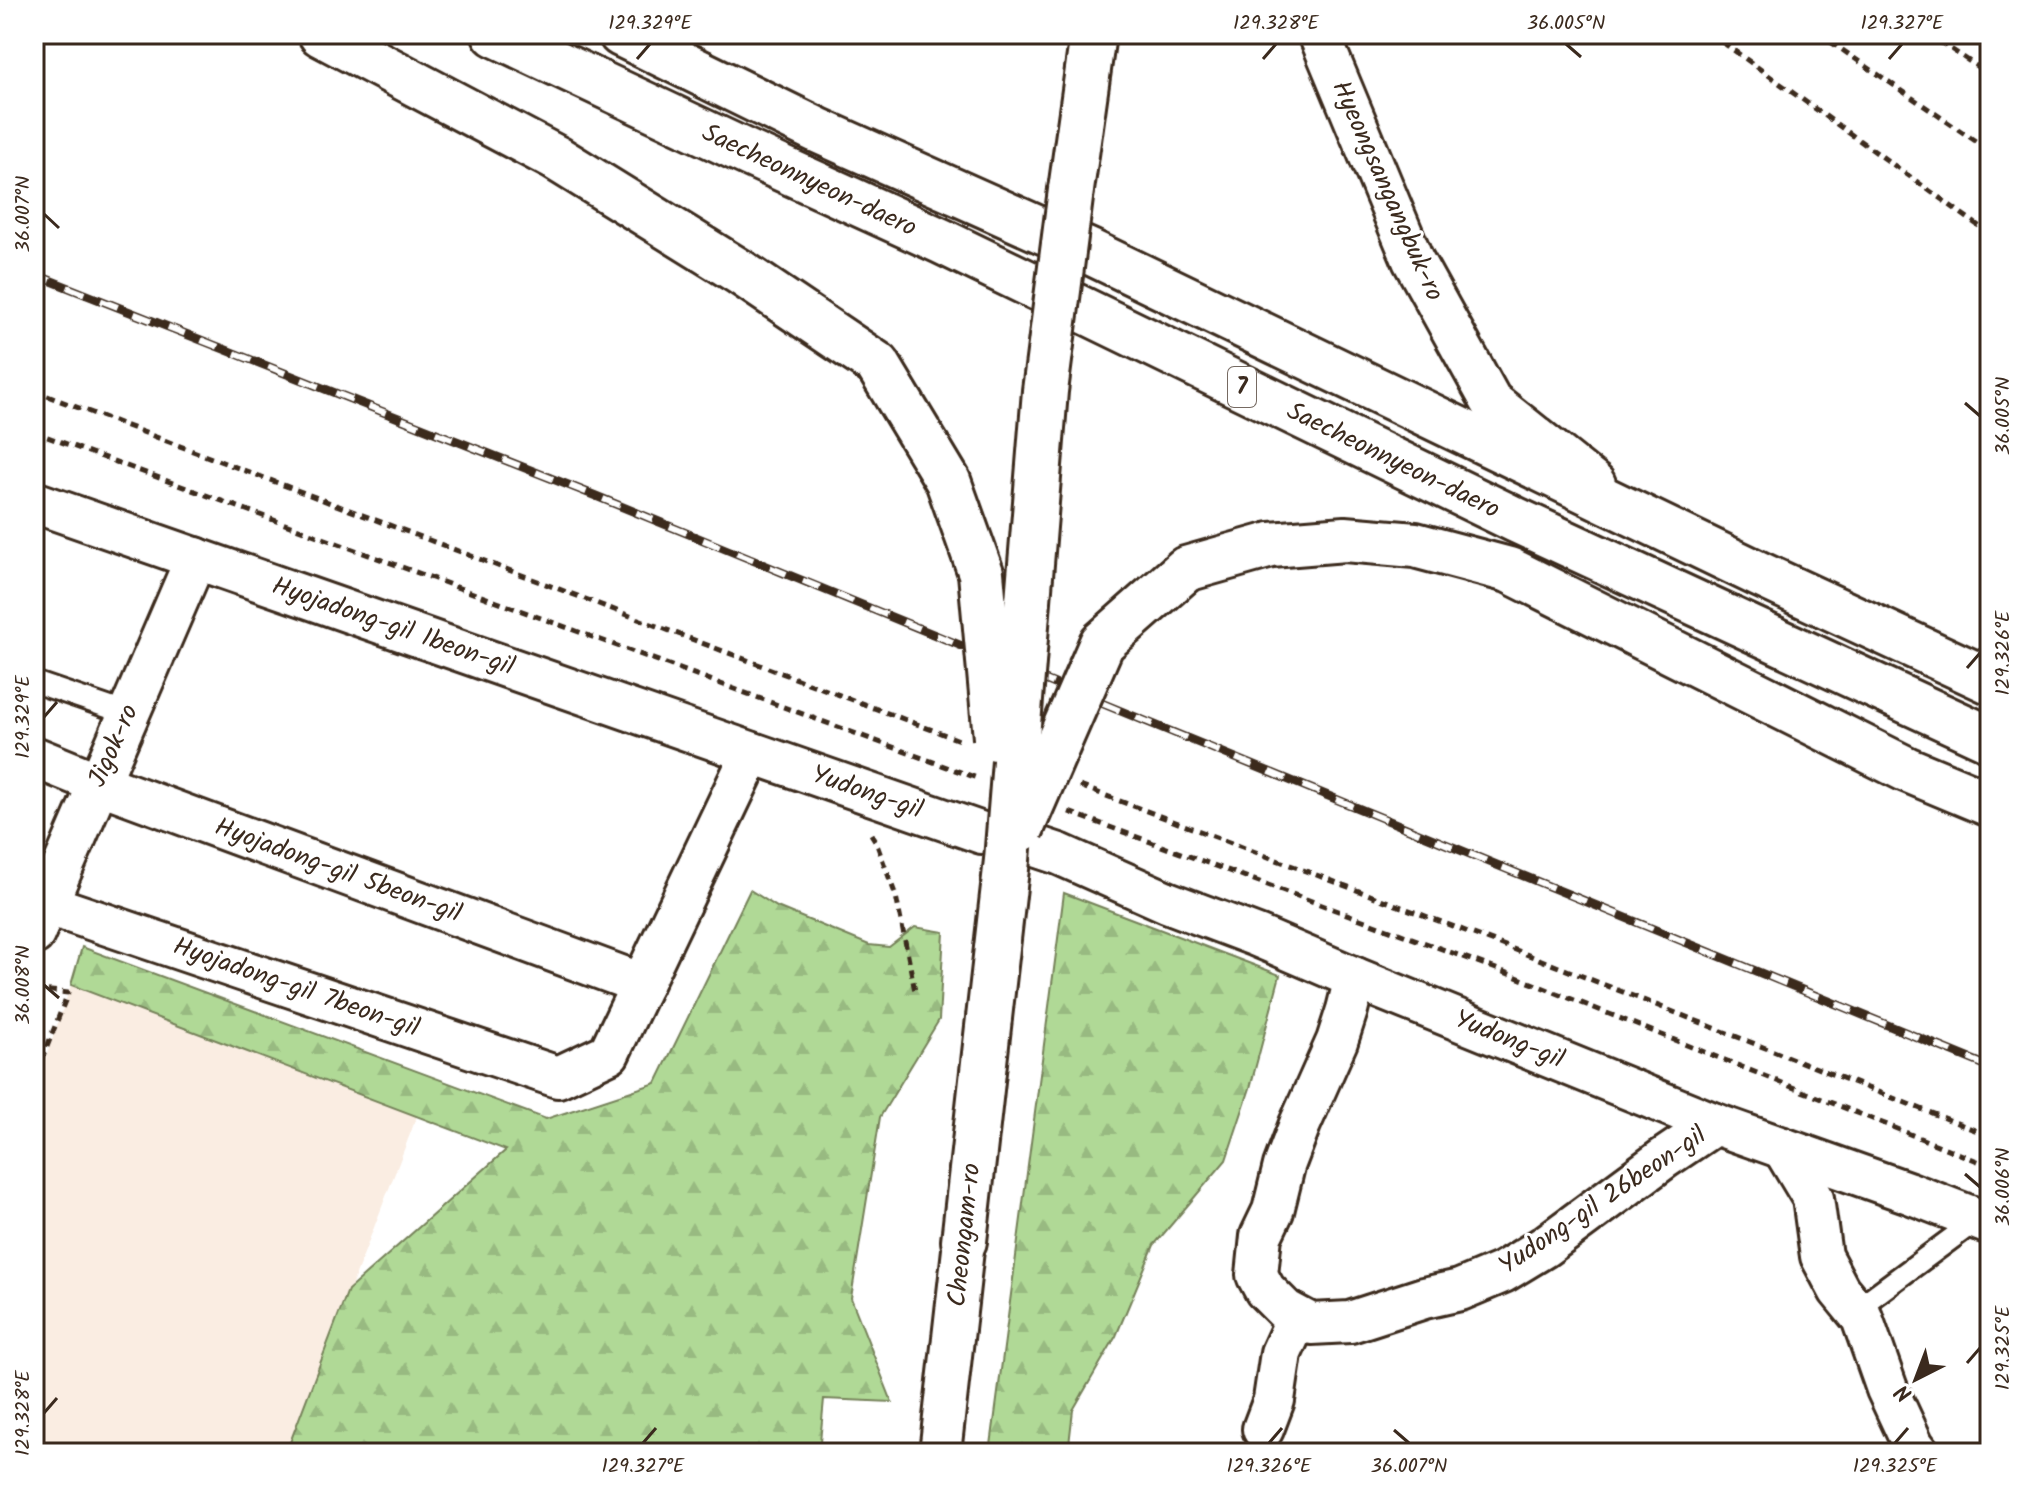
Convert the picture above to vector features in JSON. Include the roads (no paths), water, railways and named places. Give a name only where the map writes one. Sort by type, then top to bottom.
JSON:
[{"type":"main road","points":[[321,34],[556,158],[740,272],[878,365],[948,481],[981,573],[1007,846]]},
{"type":"main road","name":"Saecheonnyeon-daero","points":[[495,34],[941,241],[1516,520],[1990,739]]},
{"type":"main road","name":"Saecheonnyeon-daero","points":[[621,34],[817,130],[1088,251],[1629,512],[1990,681]]},
{"type":"main road","points":[[667,34],[817,130]]},
{"type":"main road","points":[[1007,846],[1045,391],[1093,34]]},
{"type":"main road","points":[[1007,846],[1102,643],[1186,569],[1271,545],[1345,539],[1415,545],[1509,570],[1906,769],[1990,804]]},
{"type":"main road","name":"Cheongam-ro","points":[[964,1241],[1007,846]]},
{"type":"street","name":"Hyeongsangangbuk-ro","points":[[1319,34],[1413,260],[1491,401],[1629,512]]},
{"type":"street","name":"Hyojadong-gil 1beon-gil","points":[[35,506],[196,558],[752,753]]},
{"type":"street","name":"Jigok-ro","points":[[38,913],[196,558]]},
{"type":"street","name":"Yudong-gil","points":[[752,753],[1007,846],[1059,854],[1167,902],[1715,1124],[1984,1222]]},
{"type":"street","points":[[642,984],[752,753]]},
{"type":"street","name":"Hyojadong-gil 5beon-gil","points":[[34,757],[642,984]]},
{"type":"street","name":"Hyojadong-gil 7beon-gil","points":[[38,913],[558,1077],[609,1053],[642,984]]},
{"type":"street","points":[[1263,1429],[1274,1400],[1281,1353],[1297,1318],[1265,1290],[1257,1275],[1261,1236],[1273,1211],[1284,1166],[1300,1124],[1337,1041],[1355,978]]},
{"type":"street","name":"Yudong-gil 26beon-gil","points":[[1297,1318],[1311,1324],[1350,1322],[1460,1290],[1503,1272],[1544,1247],[1715,1124]]},
{"type":"street","points":[[1783,1148],[1813,1198],[1821,1256],[1839,1290],[1862,1318],[1887,1389],[1919,1453]]},
{"type":"street","name":"Cheongam-ro","points":[[940,1453],[964,1241]]},
{"type":"lane","points":[[34,682],[128,714]]},
{"type":"lane","points":[[1855,1310],[1984,1222]]},
{"type":"railway","points":[[34,274],[596,496],[1990,1067]]}]
